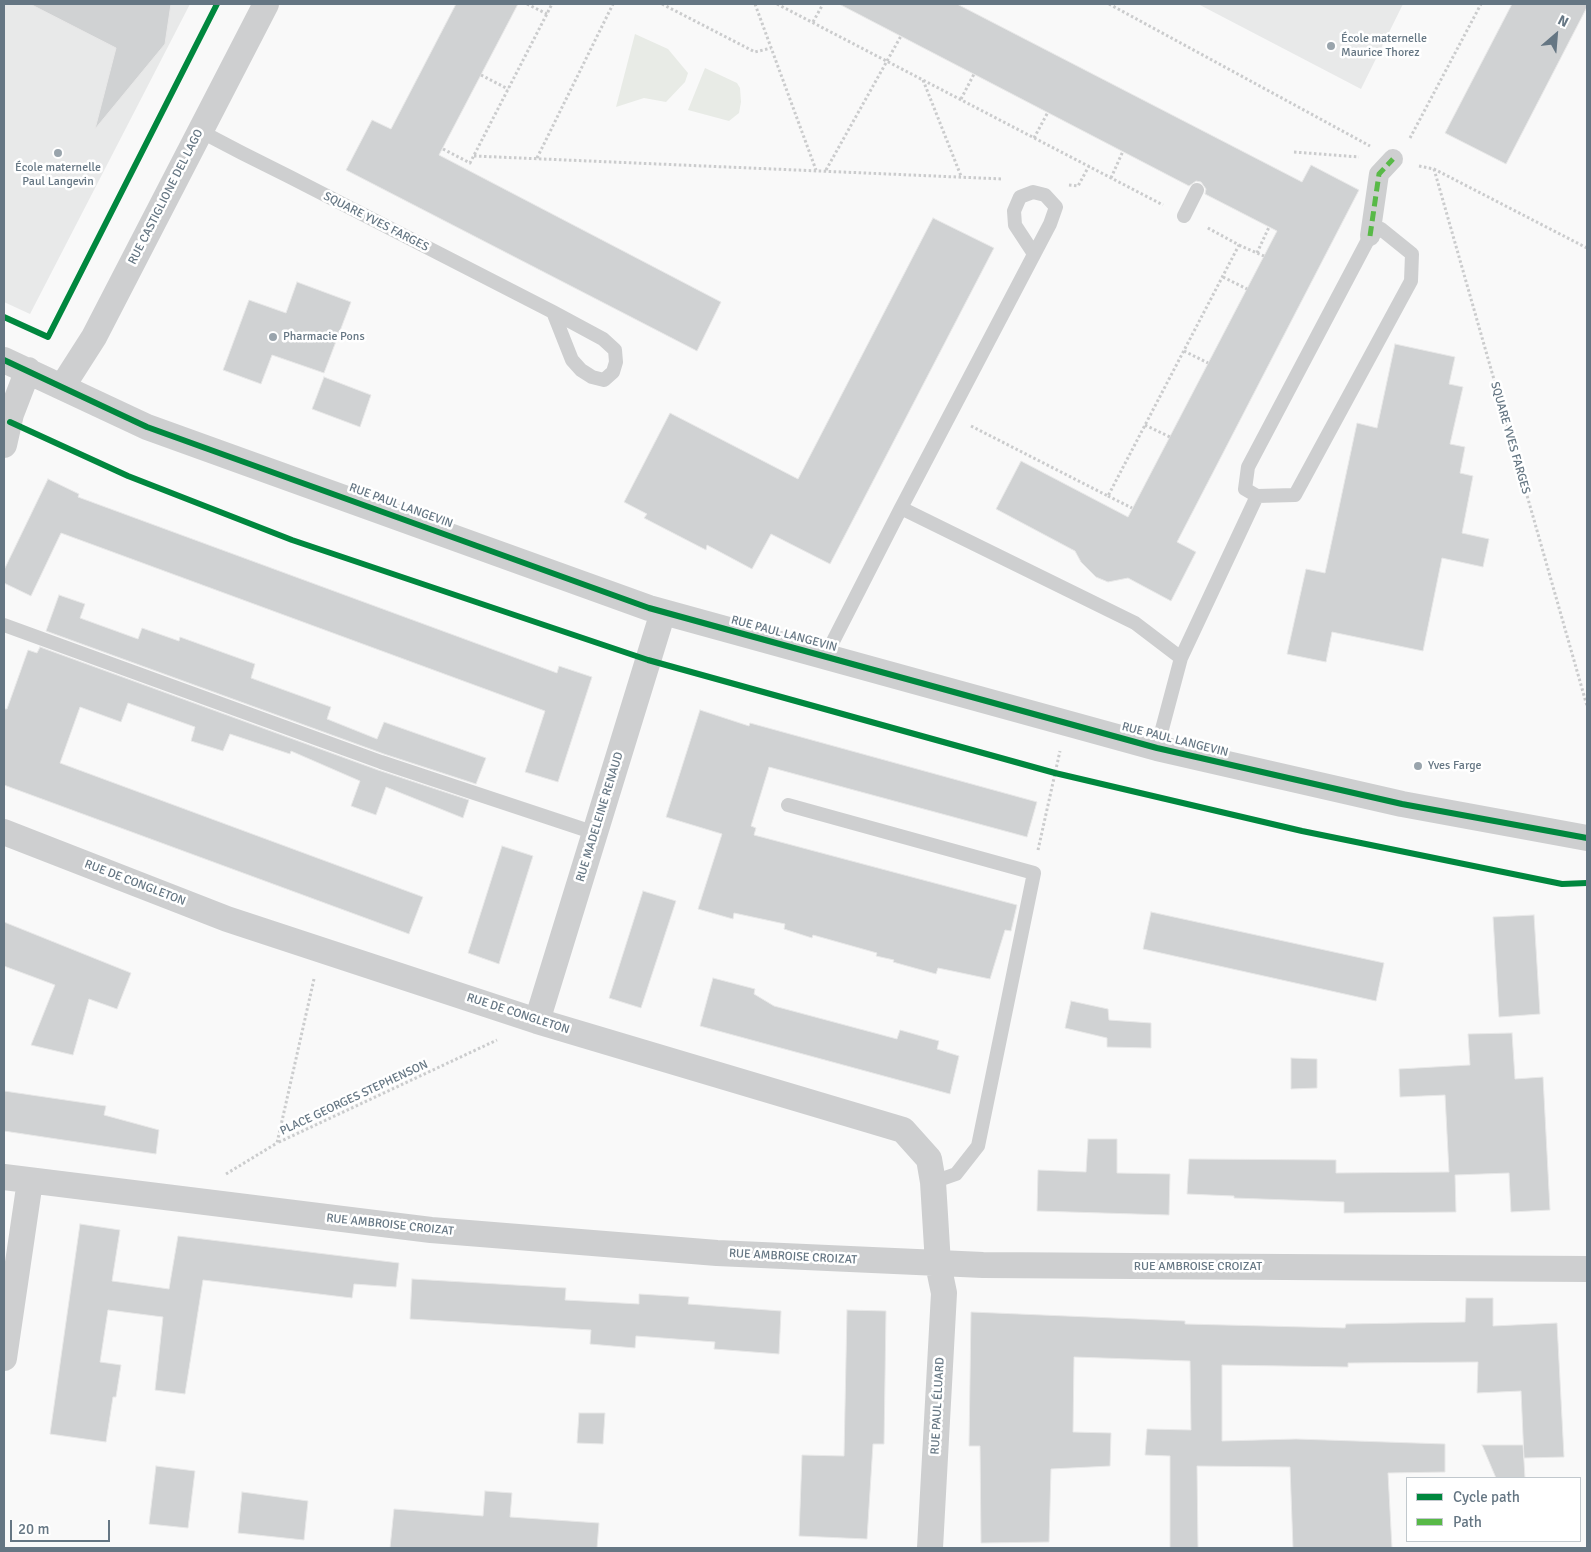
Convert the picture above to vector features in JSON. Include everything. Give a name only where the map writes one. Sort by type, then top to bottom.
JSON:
[{"type":"street","name":"RUE CASTIGLIONE DEL LAGO","points":[[62,387],[94,337],[266,4]]},
{"type":"street","points":[[1370,236],[1379,174],[1393,159]]},
{"type":"street","name":"RUE PAUL LANGEVIN","points":[[4,360],[147,426],[663,612],[1157,748],[1402,804],[1587,838]]},
{"type":"street","points":[[4,445],[11,414],[28,370]]},
{"type":"street","name":"RUE MADELEINE RENAUD","points":[[537,1021],[663,612]]},
{"type":"street","name":"RUE DE CONGLETON","points":[[4,832],[227,919],[537,1021],[903,1130],[929,1159],[933,1182],[938,1264]]},
{"type":"street","name":"RUE AMBROISE CROIZAT","points":[[4,1177],[431,1230],[717,1254],[938,1264],[1587,1269]]},
{"type":"street","points":[[4,1358],[30,1181]]},
{"type":"street","name":"RUE PAUL ÉLUARD","points":[[930,1548],[944,1292],[938,1264]]},
{"type":"lane","name":"SQUARE YVES FARGES","points":[[200,131],[553,312],[603,339],[615,350],[616,362],[613,372],[604,380],[592,377],[581,370],[572,360],[553,312]]},
{"type":"lane","points":[[1184,216],[1197,190]]},
{"type":"lane","points":[[1381,229],[1412,254],[1411,282],[1296,495],[1257,496],[1245,489],[1248,467],[1370,236],[1381,229]]},
{"type":"lane","points":[[825,657],[1034,254]]},
{"type":"lane","points":[[1157,748],[1180,658],[1257,496]]},
{"type":"lane","points":[[901,508],[1135,623],[1180,658]]},
{"type":"lane","points":[[4,625],[372,759],[595,833]]},
{"type":"lane","points":[[788,805],[1034,873],[978,1146],[956,1174],[933,1182]]},
{"type":"path","points":[[4,317],[48,337],[216,4]]},
{"type":"path","points":[[527,4],[547,14]]},
{"type":"path","points":[[443,149],[470,163],[552,4]]},
{"type":"path","points":[[536,158],[613,4]]},
{"type":"path","points":[[662,4],[755,52],[771,48]]},
{"type":"path","points":[[755,4],[816,170]]},
{"type":"path","points":[[813,22],[823,4]]},
{"type":"path","points":[[1109,4],[1393,159]]},
{"type":"path","points":[[1393,159],[1405,146],[1481,4]]},
{"type":"path","points":[[826,170],[901,36]]},
{"type":"path","points":[[961,100],[974,74]]},
{"type":"path","points":[[481,75],[508,89]]},
{"type":"path","points":[[923,79],[961,176]]},
{"type":"path","points":[[1034,138],[1048,112]]},
{"type":"path","points":[[1111,178],[1123,151]]},
{"type":"path","points":[[1294,152],[1393,159],[1434,169],[1587,248]]},
{"type":"path","points":[[474,156],[961,176],[1007,180]]},
{"type":"path","points":[[1063,184],[1078,186],[1089,166]]},
{"type":"path","points":[[1256,253],[1269,227]]},
{"type":"path","points":[[1239,245],[1264,256]]},
{"type":"path","points":[[1223,277],[1247,289]]},
{"type":"path","points":[[1184,351],[1208,363]]},
{"type":"path","points":[[1146,424],[1170,437]]},
{"type":"path","points":[[1108,496],[1132,508]]},
{"type":"path","points":[[1034,873],[1066,723]]},
{"type":"path","points":[[1046,770],[1064,775]]},
{"type":"path","points":[[222,1176],[277,1144]]},
{"type":"shaded area","name":"École maternelle Paul Langevin","points":[[4,4],[190,4],[30,314],[4,302]]},
{"type":"shaded area","name":"École maternelle Maurice Thorez","points":[[1198,4],[1403,4],[1361,89]]},
{"type":"shaded area","points":[[635,34],[668,49],[688,73],[685,82],[666,102],[644,98],[616,107]]},
{"type":"shaded area","points":[[705,68],[737,83],[740,88],[741,102],[739,113],[729,121],[688,110]]},
{"type":"building","points":[[30,4],[171,4],[165,44],[95,129],[116,48]]},
{"type":"building","points":[[456,4],[518,4],[439,155],[721,302],[697,351],[346,170],[372,120],[391,129]]},
{"type":"building","points":[[839,4],[957,4],[1302,182],[1311,165],[1359,190],[1177,542],[1196,552],[1171,601],[1128,578],[1108,582],[1096,577],[1081,562],[1075,551],[996,509],[1021,461],[1128,517],[1277,231],[1205,194],[1206,189],[1201,182],[1196,181],[1189,186]]},
{"type":"building","points":[[1512,4],[1587,4],[1587,7],[1506,164],[1445,133]]},
{"type":"building","points":[[933,218],[994,248],[830,564],[771,534],[752,569],[707,545],[706,550],[644,518],[647,514],[624,502],[670,413],[798,479]]},
{"type":"building","points":[[297,282],[351,302],[324,373],[272,355],[261,384],[223,370],[249,300],[286,313]]},
{"type":"building","points":[[1395,344],[1455,357],[1449,384],[1463,387],[1450,444],[1465,447],[1460,473],[1473,476],[1462,533],[1489,539],[1483,567],[1442,558],[1423,651],[1332,632],[1326,662],[1287,654],[1306,569],[1325,573],[1357,423],[1377,428]]},
{"type":"building","points":[[324,377],[371,395],[360,427],[312,409]]},
{"type":"building","points":[[48,479],[79,494],[78,497],[557,673],[559,666],[592,677],[558,782],[525,772],[545,711],[61,533],[31,596],[4,583],[4,570]]},
{"type":"building","points":[[59,595],[85,604],[80,618],[138,639],[142,628],[179,641],[180,637],[255,664],[251,678],[331,707],[327,719],[377,739],[384,722],[486,758],[476,784],[384,754],[46,631]]},
{"type":"building","points":[[40,647],[378,770],[469,800],[463,818],[386,787],[376,815],[351,806],[360,781],[291,751],[290,754],[230,734],[223,751],[191,741],[195,727],[128,703],[121,722],[80,707],[60,763],[423,897],[409,934],[4,785],[4,709],[7,709],[28,650],[37,653]]},
{"type":"building","points":[[700,710],[749,726],[750,723],[1037,802],[1027,837],[769,767],[751,826],[756,828],[754,835],[1017,905],[1011,931],[1005,930],[990,979],[938,968],[936,974],[876,956],[877,953],[813,935],[812,938],[784,929],[785,924],[734,913],[733,919],[698,909],[722,834],[666,817]]},
{"type":"building","points":[[502,846],[533,856],[499,964],[468,953]]},
{"type":"building","points":[[643,891],[676,901],[641,1008],[609,998]]},
{"type":"building","points":[[1151,912],[1384,963],[1376,1001],[1143,949]]},
{"type":"building","points":[[1534,915],[1540,1014],[1499,1017],[1493,917]]},
{"type":"building","points":[[4,922],[131,973],[117,1009],[89,999],[73,1055],[31,1045],[55,985],[4,966]]},
{"type":"building","points":[[713,978],[755,989],[754,994],[774,1006],[897,1039],[900,1030],[939,1041],[937,1049],[959,1056],[950,1094],[700,1026]]},
{"type":"building","points":[[1071,1001],[1108,1009],[1109,1020],[1151,1023],[1151,1048],[1107,1047],[1107,1038],[1065,1028]]},
{"type":"building","points":[[1512,1033],[1515,1079],[1543,1077],[1550,1210],[1511,1212],[1509,1173],[1455,1175],[1456,1212],[1344,1213],[1344,1202],[1234,1198],[1234,1196],[1187,1194],[1189,1159],[1336,1160],[1336,1173],[1449,1172],[1445,1095],[1400,1097],[1399,1069],[1470,1065],[1468,1034]]},
{"type":"building","points":[[1291,1058],[1317,1059],[1317,1088],[1291,1089]]},
{"type":"building","points":[[4,1091],[106,1106],[104,1115],[159,1130],[156,1154],[4,1131]]},
{"type":"building","points":[[1088,1139],[1117,1139],[1117,1173],[1170,1174],[1169,1215],[1037,1211],[1038,1170],[1086,1172]]},
{"type":"building","points":[[80,1224],[120,1230],[112,1281],[169,1289],[178,1236],[399,1263],[396,1287],[354,1284],[352,1298],[203,1280],[185,1394],[155,1390],[163,1317],[108,1310],[100,1362],[121,1365],[116,1397],[113,1397],[106,1442],[50,1434]]},
{"type":"building","points":[[412,1279],[566,1288],[565,1300],[639,1304],[639,1294],[689,1297],[688,1304],[781,1311],[779,1354],[714,1349],[715,1342],[636,1336],[635,1348],[590,1344],[591,1330],[410,1319]]},
{"type":"building","points":[[1466,1298],[1493,1298],[1493,1326],[1557,1323],[1564,1457],[1524,1458],[1521,1391],[1477,1393],[1478,1362],[1348,1363],[1348,1367],[1222,1365],[1222,1441],[1296,1439],[1445,1444],[1445,1472],[1388,1473],[1392,1548],[1293,1548],[1290,1467],[1197,1466],[1198,1548],[1170,1548],[1170,1456],[1145,1455],[1147,1429],[1191,1430],[1190,1361],[1074,1357],[1073,1432],[1111,1433],[1110,1466],[1051,1469],[1049,1542],[981,1543],[980,1446],[969,1446],[971,1312],[1185,1321],[1185,1324],[1345,1328],[1346,1324],[1465,1322]]},
{"type":"building","points":[[847,1310],[886,1311],[884,1444],[873,1444],[867,1539],[799,1536],[802,1455],[844,1456]]},
{"type":"building","points":[[579,1413],[605,1413],[603,1444],[577,1443]]},
{"type":"building","points":[[1482,1445],[1523,1445],[1525,1477],[1496,1477]]},
{"type":"building","points":[[156,1466],[195,1471],[188,1528],[149,1524]]},
{"type":"building","points":[[485,1491],[512,1493],[510,1517],[599,1523],[597,1548],[390,1548],[394,1509],[483,1516]]},
{"type":"building","points":[[242,1492],[308,1501],[304,1540],[238,1533]]},
{"type":"marked path","points":[[1370,236],[1379,174],[1393,159]]},
{"type":"cycle path","points":[[4,317],[48,337],[217,4]]},
{"type":"cycle path","points":[[4,360],[147,427],[649,608],[1157,748],[1402,804],[1587,838]]},
{"type":"cycle path","points":[[10,422],[128,476],[292,540],[648,660],[1055,773],[1302,831],[1562,884],[1587,883]]},
{"type":"place","name":"École maternelle Maurice Thorez","points":[[1331,46]]},
{"type":"place","name":"École maternelle Paul Langevin","points":[[58,153]]},
{"type":"place","name":"Pharmacie Pons","points":[[273,337]]},
{"type":"place","name":"Yves Farge","points":[[1418,766]]}]
